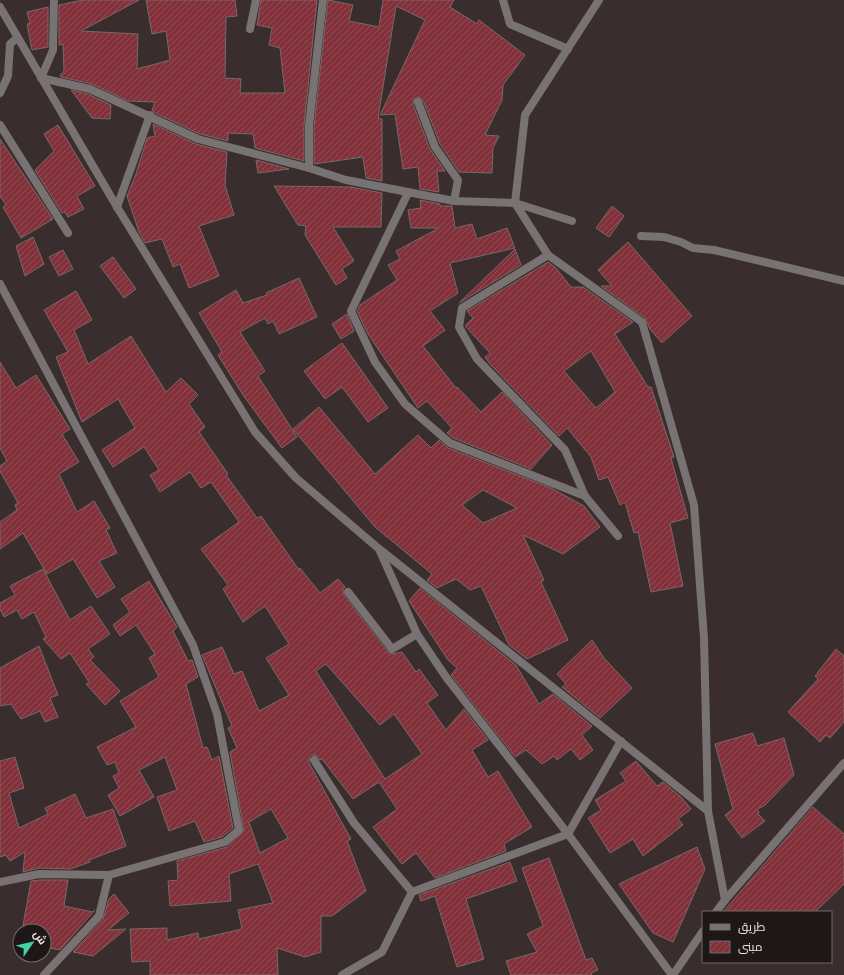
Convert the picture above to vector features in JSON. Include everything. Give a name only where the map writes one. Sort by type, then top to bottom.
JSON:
[{"type":"street","points":[[41,78],[53,50],[54,0]]},
{"type":"street","points":[[250,30],[256,0]]},
{"type":"street","points":[[309,168],[309,126],[324,0]]},
{"type":"street","points":[[503,0],[510,24],[568,49]]},
{"type":"street","points":[[599,0],[525,115],[515,203],[548,255],[642,322],[694,505],[704,638],[708,811],[725,900]]},
{"type":"street","points":[[0,8],[117,207],[255,432],[296,478],[378,548],[708,811]]},
{"type":"street","points":[[0,93],[8,76],[10,44],[17,38]]},
{"type":"street","points":[[41,78],[90,89],[150,115],[198,139],[309,168],[346,180],[454,201],[515,203],[572,221]]},
{"type":"street","points":[[418,102],[435,147],[458,180],[454,201]]},
{"type":"street","points":[[117,207],[150,115]]},
{"type":"street","points":[[0,125],[68,233]]},
{"type":"street","points":[[408,193],[351,311],[375,362],[405,404],[450,443],[585,496]]},
{"type":"street","points":[[641,236],[664,237],[681,242],[693,248],[714,250],[844,281]]},
{"type":"street","points":[[548,255],[462,308],[459,327],[477,359],[564,450],[585,496],[618,536]]},
{"type":"street","points":[[0,284],[193,645],[216,714],[239,830],[225,842],[109,875],[39,874],[0,882]]},
{"type":"street","points":[[378,548],[417,634],[446,677],[568,834],[673,975],[702,932]]},
{"type":"street","points":[[348,592],[392,649],[417,634]]},
{"type":"street","points":[[342,975],[382,952],[412,892],[568,834],[621,741]]},
{"type":"street","points":[[314,760],[354,823],[412,892]]},
{"type":"street","points":[[717,911],[844,763]]},
{"type":"street","points":[[44,975],[100,916],[109,875]]},
{"type":"building","points":[[83,0],[139,0],[81,31],[138,34],[137,69],[170,60],[166,31],[152,34],[146,0],[235,0],[237,16],[226,17],[225,78],[241,79],[240,93],[285,93],[280,48],[269,45],[272,28],[257,25],[261,0],[317,0],[304,125],[304,161],[255,148],[253,134],[228,133],[228,141],[200,134],[155,113],[152,110],[155,102],[128,101],[92,84],[61,77],[60,75],[64,71],[63,44],[59,45],[59,5]]},
{"type":"building","points":[[328,0],[353,5],[349,21],[379,27],[383,0],[454,0],[450,7],[477,24],[479,20],[525,55],[503,85],[502,100],[485,135],[499,136],[493,148],[492,173],[459,172],[440,144],[423,100],[418,97],[414,99],[413,104],[430,149],[445,171],[437,171],[439,192],[420,189],[418,167],[403,169],[395,114],[380,115],[425,20],[396,6],[378,118],[382,119],[382,181],[366,178],[363,157],[314,164],[314,126]]},
{"type":"building","points":[[48,7],[48,47],[32,50],[27,24],[30,23],[27,12]]},
{"type":"building","points":[[71,90],[88,94],[111,105],[110,119],[92,118]]},
{"type":"building","points":[[153,124],[196,144],[227,152],[225,185],[234,215],[199,226],[219,276],[189,288],[180,264],[173,267],[162,239],[145,243],[139,232],[127,196],[136,174],[147,138],[155,136]]},
{"type":"building","points":[[58,125],[95,186],[77,196],[84,209],[68,217],[65,212],[62,213],[35,170],[54,151],[44,134]]},
{"type":"building","points":[[0,139],[53,219],[21,238],[3,207],[6,205],[0,196]]},
{"type":"building","points":[[256,160],[289,169],[258,173]]},
{"type":"building","points":[[274,186],[351,187],[382,193],[381,227],[333,227],[354,261],[342,269],[347,278],[336,285],[305,235],[306,226],[298,225]]},
{"type":"building","points":[[420,200],[440,204],[440,206],[452,206],[455,228],[472,224],[477,239],[507,228],[515,248],[450,263],[458,293],[430,311],[445,330],[423,346],[456,388],[457,387],[481,412],[502,392],[552,445],[531,469],[453,438],[447,433],[452,428],[427,401],[418,408],[368,334],[357,311],[360,305],[397,280],[388,265],[400,259],[396,251],[439,228],[411,228],[408,210],[421,208]]},
{"type":"building","points":[[612,206],[624,216],[609,237],[596,228]]},
{"type":"building","points":[[33,237],[44,264],[25,276],[16,246]]},
{"type":"building","points":[[628,242],[692,316],[662,343],[650,329],[645,318],[601,286],[612,286],[598,270]]},
{"type":"building","points":[[515,249],[521,265],[459,303]]},
{"type":"building","points":[[63,250],[73,269],[59,276],[49,257]]},
{"type":"building","points":[[113,257],[136,289],[124,298],[100,266]]},
{"type":"building","points":[[548,262],[556,268],[571,287],[583,287],[633,322],[615,334],[648,387],[651,387],[674,457],[671,458],[688,518],[670,523],[683,586],[651,592],[638,532],[634,533],[625,502],[620,505],[608,477],[599,480],[591,457],[567,428],[559,436],[490,364],[485,357],[490,353],[465,326],[473,318],[467,311]],"holes":[[[591,351],[615,392],[596,408],[564,371]]]},
{"type":"building","points":[[299,278],[317,317],[279,334],[273,321],[268,324],[265,318],[240,332],[265,371],[258,376],[297,437],[282,448],[243,395],[218,355],[222,352],[199,313],[236,290],[243,303],[267,295],[266,293]]},
{"type":"building","points":[[76,291],[92,320],[74,330],[88,364],[131,336],[166,392],[181,378],[198,395],[189,404],[205,427],[199,432],[228,474],[226,475],[257,518],[261,516],[299,570],[300,568],[320,593],[338,579],[345,587],[343,590],[344,595],[388,652],[392,654],[402,652],[416,672],[419,669],[438,695],[427,703],[446,730],[464,709],[488,740],[472,750],[488,777],[498,771],[532,827],[504,844],[506,851],[435,878],[416,853],[402,864],[373,827],[397,809],[379,782],[353,799],[322,759],[320,760],[316,755],[311,755],[309,758],[309,763],[351,839],[347,841],[366,891],[332,916],[321,916],[321,952],[305,957],[277,948],[278,975],[150,975],[150,961],[132,962],[130,929],[167,928],[167,940],[198,933],[199,939],[242,929],[238,910],[273,903],[258,864],[229,874],[231,901],[170,906],[168,881],[178,880],[177,861],[227,847],[244,831],[230,752],[237,748],[228,728],[232,726],[202,655],[222,647],[234,674],[242,671],[259,711],[289,695],[266,658],[289,644],[265,606],[243,622],[223,589],[228,585],[201,549],[239,522],[211,482],[201,488],[190,472],[160,492],[150,475],[159,470],[144,447],[113,467],[102,450],[135,428],[118,399],[82,422],[56,357],[68,352],[44,310]],"holes":[[[326,664],[380,725],[394,714],[422,754],[385,779],[316,671]],[[271,809],[288,838],[260,853],[249,822]]]},
{"type":"building","points":[[347,314],[354,331],[341,339],[332,324]]},
{"type":"building","points":[[342,343],[388,408],[368,422],[342,387],[325,399],[304,371]]},
{"type":"building","points":[[0,362],[16,388],[36,375],[70,429],[62,434],[79,462],[59,474],[77,512],[94,501],[110,528],[106,530],[117,553],[99,561],[115,587],[97,598],[73,559],[47,574],[23,533],[0,549],[0,522],[17,510],[15,505],[18,503],[0,471],[0,466],[7,461],[0,448]]},
{"type":"building","points":[[319,407],[375,474],[418,435],[431,448],[439,440],[448,448],[551,488],[584,506],[600,527],[563,554],[523,535],[544,580],[541,582],[568,640],[527,659],[509,645],[481,586],[470,590],[456,579],[437,588],[427,580],[432,574],[375,527],[293,429]],"holes":[[[483,490],[517,508],[483,523],[462,505]]]},
{"type":"building","points":[[43,569],[70,620],[91,606],[110,634],[88,649],[94,657],[90,660],[120,691],[105,705],[86,684],[89,682],[70,653],[61,659],[43,639],[46,637],[34,612],[22,619],[17,610],[4,617],[0,609],[0,603],[15,595],[10,586]]},
{"type":"building","points":[[149,581],[177,627],[173,631],[188,661],[192,660],[198,677],[186,684],[203,748],[207,747],[212,760],[219,756],[233,828],[222,837],[204,842],[195,821],[169,831],[157,797],[177,790],[165,757],[139,770],[154,797],[120,816],[108,795],[119,788],[113,776],[119,773],[115,762],[107,765],[97,747],[136,727],[120,701],[159,677],[149,658],[155,654],[136,625],[120,636],[113,625],[130,612],[121,599]]},
{"type":"building","points":[[420,588],[516,665],[539,704],[553,694],[592,726],[582,735],[593,750],[580,760],[571,749],[557,760],[554,756],[542,764],[526,750],[515,757],[451,675],[457,668],[448,660],[409,601]]},
{"type":"building","points":[[592,640],[604,658],[632,688],[600,718],[562,687],[566,684],[557,674]]},
{"type":"building","points":[[39,646],[58,695],[50,698],[58,717],[45,722],[40,711],[21,719],[11,704],[0,706],[0,668]]},
{"type":"building","points":[[836,649],[844,656],[844,722],[830,738],[826,735],[820,742],[788,712],[818,679],[815,676]]},
{"type":"building","points":[[753,733],[757,746],[784,738],[794,775],[764,806],[757,809],[759,812],[758,814],[765,821],[742,838],[725,815],[733,809],[715,744]]},
{"type":"building","points":[[15,757],[24,788],[9,793],[19,828],[48,814],[45,808],[75,794],[86,818],[113,809],[126,846],[70,869],[39,868],[23,872],[25,852],[10,861],[6,855],[0,857],[0,761]]},
{"type":"building","points":[[636,761],[657,786],[663,782],[681,797],[691,809],[678,819],[683,825],[643,856],[633,839],[610,853],[588,818],[601,810],[595,800],[626,781],[620,773]]},
{"type":"building","points":[[813,807],[844,834],[844,884],[816,911],[724,911]]},
{"type":"building","points":[[697,847],[705,869],[673,942],[653,933],[619,884]]},
{"type":"building","points":[[549,858],[586,960],[592,958],[598,970],[591,973],[592,975],[511,975],[506,961],[537,952],[527,934],[543,926],[522,868]]},
{"type":"building","points":[[510,862],[517,881],[466,899],[484,959],[457,967],[435,896],[421,901],[419,895]]},
{"type":"building","points":[[68,880],[64,906],[93,912],[95,910],[60,950],[52,948],[52,923],[23,923],[31,881]]},
{"type":"building","points":[[114,894],[129,913],[108,930],[126,929],[93,956],[73,952],[103,919],[109,899]]}]
